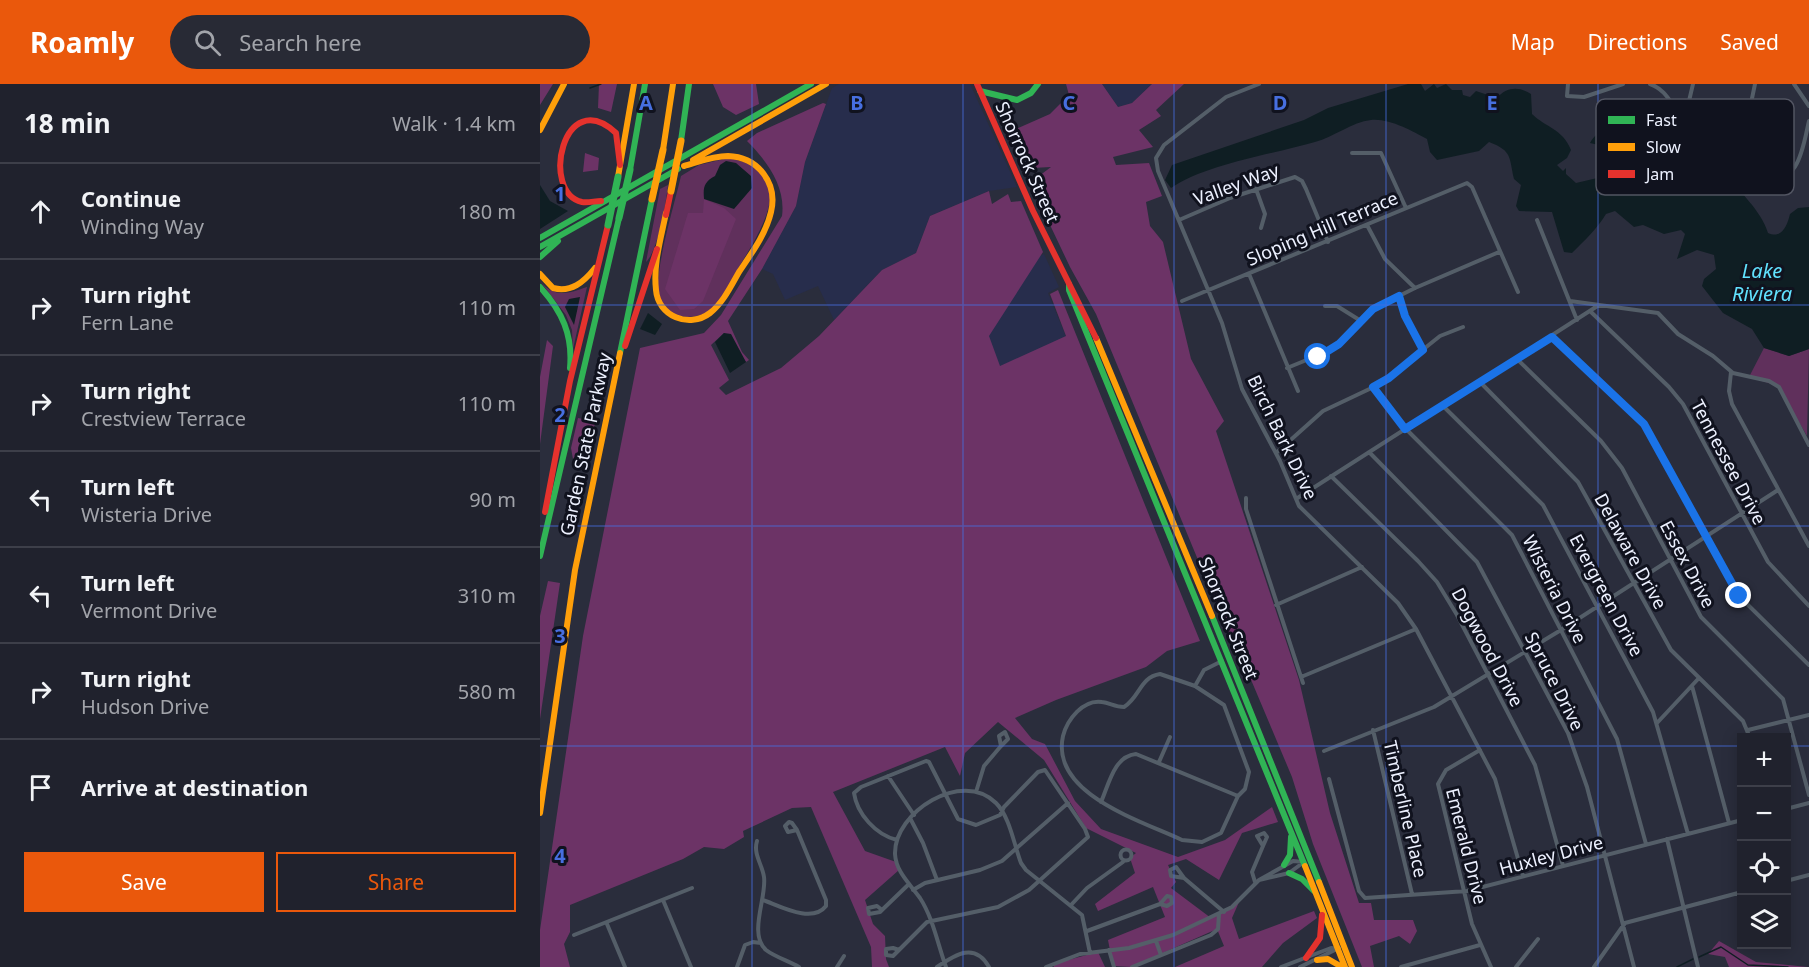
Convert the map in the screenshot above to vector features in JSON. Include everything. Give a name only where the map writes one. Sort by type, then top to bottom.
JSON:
[{"type":"main road","points":[[540,130],[564,84]]},
{"type":"main road","points":[[546,525],[545,504],[570,381],[608,225],[634,84]]},
{"type":"main road","name":"Garden State Parkway","points":[[540,556],[630,170],[645,84]]},
{"type":"main road","name":"Garden State Parkway","points":[[540,813],[574,570],[663,150],[673,84]]},
{"type":"main road","points":[[684,165],[721,157],[745,159],[765,174],[773,198],[768,222],[721,301],[714,310],[700,318],[685,320],[674,317],[663,309],[655,295],[654,282],[681,141],[689,84]]},
{"type":"main road","points":[[540,238],[811,84]]},
{"type":"main road","points":[[540,247],[826,84]]},
{"type":"main road","points":[[978,87],[1011,101],[1024,97],[1038,84]]},
{"type":"main road","name":"Shorrock Street","points":[[978,87],[1032,209],[1096,337],[1247,701],[1352,967]]},
{"type":"main road","points":[[571,119],[591,117],[612,128],[619,140],[620,165]]},
{"type":"main road","points":[[559,194],[581,202],[605,200]]},
{"type":"main road","points":[[617,365],[631,330],[666,213]]},
{"type":"main road","points":[[540,257],[566,232]]},
{"type":"main road","points":[[540,274],[550,286],[569,291],[582,285],[599,260]]},
{"type":"main road","name":"Shorrock Street","points":[[1069,284],[1069,290],[1291,829],[1343,967]]},
{"type":"main road","points":[[540,287],[558,307],[570,334],[570,381]]},
{"type":"main road","points":[[1212,615],[1223,651],[1222,661],[1227,663],[1247,701]]},
{"type":"main road","points":[[1294,819],[1304,862],[1324,893]]},
{"type":"main road","points":[[1284,865],[1292,845],[1291,829]]},
{"type":"main road","points":[[1289,873],[1302,879],[1316,893]]},
{"type":"main road","points":[[1306,958],[1321,940],[1324,929],[1321,907]]},
{"type":"main road","points":[[1317,960],[1328,959],[1343,967]]},
{"type":"street","name":"Birch Bark Drive","points":[[1259,84],[1242,87],[1210,107],[1160,150],[1156,158],[1158,171],[1228,339],[1242,389],[1276,453],[1296,499],[1304,512],[1398,603],[1416,629],[1500,792],[1522,876]]},
{"type":"street","points":[[1568,84],[1567,96],[1575,98],[1623,84]]},
{"type":"street","points":[[1650,84],[1661,89],[1669,99]]},
{"type":"street","points":[[1689,99],[1693,84]]},
{"type":"street","points":[[1752,99],[1755,84]]},
{"type":"street","points":[[1794,84],[1809,106]]},
{"type":"street","points":[[1794,167],[1801,158],[1809,121]]},
{"type":"street","points":[[1352,153],[1381,153],[1406,208]]},
{"type":"street","name":"Valley Way","points":[[1179,220],[1256,189],[1295,177],[1302,181],[1328,242]]},
{"type":"street","name":"Sloping Hill Terrace","points":[[1182,301],[1467,183],[1472,187],[1499,252]]},
{"type":"street","points":[[1256,189],[1265,214],[1261,228]]},
{"type":"street","points":[[1537,220],[1577,320]]},
{"type":"street","points":[[1367,225],[1385,259],[1415,288]]},
{"type":"street","points":[[1287,368],[1331,350],[1373,309],[1415,288],[1499,252],[1518,292]]},
{"type":"street","points":[[1249,274],[1298,391]]},
{"type":"street","points":[[1399,296],[1405,316],[1423,350]]},
{"type":"street","points":[[1570,301],[1658,313],[1678,334],[1713,356],[1731,372],[1769,381],[1779,387],[1808,441]]},
{"type":"street","points":[[1296,499],[1599,305]]},
{"type":"street","points":[[1325,306],[1337,306],[1361,321]]},
{"type":"street","name":"Tennessee Drive","points":[[1591,312],[1678,396],[1767,562],[1809,606]]},
{"type":"street","points":[[1276,453],[1323,411],[1373,387],[1449,331],[1463,327]]},
{"type":"street","points":[[1552,337],[1644,424],[1739,596],[1809,665]]},
{"type":"street","name":"Essex Drive","points":[[1516,359],[1610,450],[1708,626],[1778,693],[1791,720],[1809,795]]},
{"type":"street","points":[[1731,372],[1729,391],[1732,404],[1809,546]]},
{"type":"street","name":"Delaware Drive","points":[[1480,382],[1571,473],[1614,542],[1665,642],[1743,721],[1749,733]]},
{"type":"street","name":"Wisteria Drive","points":[[1373,387],[1405,429],[1505,525],[1617,739],[1646,844]]},
{"type":"street","name":"Evergreen Drive","points":[[1442,405],[1543,505],[1657,723],[1688,834]]},
{"type":"street","name":"Spruce Drive","points":[[1369,452],[1472,555],[1526,652],[1574,747],[1634,967]]},
{"type":"street","name":"Dogwood Drive","points":[[1331,476],[1437,582],[1535,765],[1563,866]]},
{"type":"street","points":[[1324,751],[1434,707],[1561,630],[1778,490]]},
{"type":"street","points":[[1246,498],[1246,509],[1276,605],[1304,683]]},
{"type":"street","points":[[1276,605],[1362,567]]},
{"type":"street","points":[[1301,677],[1416,629]]},
{"type":"street","points":[[1195,686],[1204,670],[1222,661]]},
{"type":"street","points":[[1160,674],[1195,686],[1224,705],[1248,765],[1247,784],[1238,796],[1221,833],[1196,843],[1182,840],[1101,802],[1078,785],[1062,757],[1064,731],[1075,712],[1097,701],[1124,707],[1136,696],[1143,682],[1154,675],[1160,674]]},
{"type":"street","points":[[1657,723],[1699,678]]},
{"type":"street","points":[[1692,686],[1729,823]]},
{"type":"street","points":[[1748,730],[1809,715]]},
{"type":"street","name":"Timberline Place","points":[[1373,730],[1412,894]]},
{"type":"street","points":[[1159,762],[1170,737]]},
{"type":"street","points":[[976,792],[984,766],[1001,746]]},
{"type":"street","name":"Emerald Drive","points":[[1480,750],[1446,770],[1438,784],[1464,892],[1480,945],[1491,967]]},
{"type":"street","points":[[1101,802],[1118,762],[1124,757],[1136,754],[1238,796]]},
{"type":"street","points":[[897,840],[887,838],[873,827],[854,796],[861,787],[926,761],[929,762],[958,819],[976,825],[1000,815],[1038,772],[1045,770],[1088,837],[1029,890],[999,907],[920,926],[899,950]]},
{"type":"street","points":[[888,776],[912,817],[937,880]]},
{"type":"street","name":"Huxley Drive","points":[[1329,779],[1359,891],[1365,898],[1464,892],[1737,821]]},
{"type":"street","points":[[945,965],[926,908],[896,861],[897,840],[903,825],[912,817],[945,793],[956,790],[976,792],[991,799],[1002,811],[1026,870],[1082,915],[1090,952]]},
{"type":"street","points":[[914,890],[937,880],[980,870],[1002,861],[1068,803]]},
{"type":"street","points":[[1791,808],[1809,803]]},
{"type":"street","points":[[763,900],[808,915],[818,913],[826,906],[797,830]]},
{"type":"street","points":[[1667,839],[1698,967]]},
{"type":"street","points":[[757,841],[755,848],[764,877],[759,923],[761,943],[766,950],[799,967]]},
{"type":"street","points":[[1257,881],[1252,872],[1263,846]]},
{"type":"street","points":[[1046,967],[1090,952],[1156,941],[1224,912],[1257,881],[1284,865],[1293,861],[1304,862]]},
{"type":"street","points":[[1071,905],[1087,888],[1123,862]]},
{"type":"street","points":[[1257,881],[1289,873],[1304,862]]},
{"type":"street","points":[[1791,880],[1809,875]]},
{"type":"street","points":[[1184,878],[1224,912]]},
{"type":"street","points":[[882,910],[909,884]]},
{"type":"street","points":[[574,935],[607,924],[692,888]]},
{"type":"street","points":[[1594,967],[1622,925],[1629,921],[1737,894]]},
{"type":"street","points":[[663,900],[691,967]]},
{"type":"street","points":[[1087,931],[1160,904]]},
{"type":"street","points":[[1132,967],[1214,933],[1220,926],[1219,914]]},
{"type":"street","points":[[607,924],[625,967]]},
{"type":"street","points":[[1300,967],[1338,949],[1342,939]]},
{"type":"street","points":[[1516,967],[1538,939]]},
{"type":"street","points":[[1156,941],[1161,955]]},
{"type":"street","points":[[737,967],[745,945],[753,942],[761,943]]},
{"type":"street","points":[[1401,967],[1480,945]]},
{"type":"street","points":[[1281,967],[1331,948],[1338,949],[1348,956]]},
{"type":"street","points":[[1109,950],[1114,967]]},
{"type":"street","points":[[937,967],[972,951],[981,955],[989,967]]},
{"type":"street","points":[[837,967],[844,956]]},
{"type":"shaded area","points":[[540,84],[553,84],[540,105]]},
{"type":"shaded area","points":[[599,84],[617,84],[611,112],[598,108]]},
{"type":"shaded area","points":[[713,84],[756,84],[759,104],[736,115],[723,107]]},
{"type":"shaded area","points":[[839,84],[970,84],[1017,187],[989,191],[930,216],[916,253],[882,270],[834,320],[818,286],[785,300],[773,274],[762,269],[796,206],[805,162],[832,88]]},
{"type":"shaded area","points":[[1066,84],[1102,84],[1118,107],[1132,103],[1152,84],[1184,84],[1156,110],[1161,116],[1139,130],[1153,147],[1113,157],[1116,165],[1149,163],[1162,196],[1146,202],[1150,226],[1163,242],[1191,359],[1224,421],[1216,431],[1299,680],[1330,813],[1359,903],[1371,903],[1374,920],[1413,920],[1417,931],[1410,944],[1399,936],[1370,946],[1374,967],[1362,967],[1313,844],[1292,777],[1233,637],[1230,637],[1096,314],[1070,267],[1032,187],[1039,176],[1051,167],[1032,168],[1014,130],[1050,114],[1069,95]]},
{"type":"shaded area","points":[[1102,84],[1152,84],[1132,103],[1118,107]]},
{"type":"shaded area","points":[[823,103],[826,104],[805,162],[796,206],[762,269],[728,321],[742,352],[749,360],[746,362],[724,333],[711,345],[729,380],[719,388],[726,395],[781,368],[819,336],[882,270],[916,253],[930,216],[989,191],[992,204],[1008,194],[1011,202],[1021,201],[1043,252],[989,336],[1000,366],[1066,336],[1050,294],[1058,290],[1200,641],[1167,651],[1146,667],[1056,700],[1015,718],[1032,739],[1045,744],[1075,801],[1101,829],[1178,857],[1225,840],[1272,807],[1278,822],[1242,833],[1219,880],[1186,859],[1168,865],[1176,882],[1171,888],[1211,918],[1239,902],[1232,918],[1239,939],[1314,911],[1317,918],[1283,943],[1262,967],[1175,967],[1224,946],[1217,929],[1131,967],[1113,966],[1108,940],[1165,917],[1153,887],[1098,911],[1095,904],[1135,873],[1130,858],[1136,853],[1086,828],[1044,760],[998,722],[965,753],[960,776],[945,747],[833,792],[865,851],[896,862],[899,870],[865,900],[873,924],[885,936],[886,959],[889,967],[872,967],[871,947],[811,807],[792,808],[743,831],[744,837],[724,849],[704,847],[683,859],[570,905],[570,932],[564,944],[570,967],[540,967],[540,930],[583,636],[640,348],[704,333],[721,315],[782,216],[781,195],[774,175],[747,141],[757,133]]},
{"type":"shaded area","points":[[585,153],[599,158],[598,170],[583,172]]},
{"type":"shaded area","points":[[728,158],[750,165],[764,175],[770,188],[770,203],[757,235],[720,301],[705,313],[688,317],[679,316],[671,313],[660,301],[658,280],[681,176],[699,165]]},
{"type":"shaded area","points":[[668,185],[658,238],[646,262],[660,189]]},
{"type":"shaded area","points":[[704,199],[724,208],[736,219],[703,301],[694,309],[680,310],[665,289],[688,213],[703,213]]},
{"type":"shaded area","points":[[1044,254],[1059,287],[1048,293],[1067,339],[999,369],[985,337],[1030,261]]},
{"type":"shaded area","points":[[540,281],[551,290],[562,293],[587,287],[573,349],[572,330],[566,315]]},
{"type":"shaded area","points":[[547,340],[553,346],[540,444],[540,377]]},
{"type":"shaded area","points":[[1764,348],[1789,356],[1809,349],[1807,436],[1778,386],[1749,377]]},
{"type":"shaded area","points":[[578,418],[596,422],[590,436],[584,439],[579,459],[573,459],[571,448]]},
{"type":"shaded area","points":[[548,581],[560,583],[540,719],[540,616]]},
{"type":"shaded area","points":[[1719,941],[1756,962],[1808,967],[1729,967],[1725,957],[1708,954]]},
{"type":"shaded area","points":[[1098,952],[1105,967],[1054,967],[1053,964]]},
{"type":"water","name":"Lake Riviera","points":[[1408,84],[1421,84],[1425,91],[1434,84],[1437,88],[1446,84],[1452,90],[1462,90],[1463,95],[1470,97],[1476,91],[1497,98],[1509,90],[1522,90],[1531,94],[1532,114],[1559,133],[1568,143],[1571,150],[1567,158],[1557,165],[1563,171],[1566,168],[1566,174],[1576,183],[1596,178],[1596,195],[1744,195],[1755,209],[1768,233],[1773,234],[1783,230],[1790,214],[1798,208],[1809,207],[1809,349],[1789,356],[1764,348],[1752,329],[1723,313],[1702,286],[1704,279],[1716,269],[1714,255],[1697,250],[1677,259],[1685,234],[1681,230],[1664,234],[1643,225],[1634,227],[1615,211],[1606,214],[1595,230],[1572,253],[1564,252],[1552,212],[1519,211],[1516,206],[1521,185],[1514,179],[1509,156],[1497,145],[1489,142],[1479,151],[1437,160],[1430,152],[1427,139],[1393,123],[1371,120],[1315,142],[1202,172],[1171,188],[1165,180],[1172,165],[1304,120],[1328,108]]},
{"type":"water","name":"Lake Riviera","points":[[1596,136],[1596,144],[1590,143]]},
{"type":"water","points":[[726,161],[736,163],[751,176],[752,188],[734,209],[704,199],[706,183],[715,176],[720,165]]},
{"type":"water","points":[[540,185],[550,201],[568,211],[540,229]]},
{"type":"water","points":[[580,297],[574,325],[565,307],[569,299]]},
{"type":"water","points":[[648,313],[662,324],[655,335],[640,329]]},
{"type":"water","points":[[724,333],[731,334],[746,362],[730,373],[715,342]]},
{"type":"waterway","points":[[590,88],[601,84]]},
{"type":"waterway","points":[[1699,957],[1721,947],[1748,965],[1788,967]]},
{"type":"waterway","points":[[1677,967],[1693,959]]},
{"type":"traffic: fast","points":[[630,170],[645,84]]},
{"type":"traffic: fast","points":[[681,141],[689,84]]},
{"type":"traffic: fast","points":[[540,238],[811,84]]},
{"type":"traffic: fast","points":[[980,91],[1017,100],[1031,93],[1038,84]]},
{"type":"traffic: fast","points":[[540,247],[678,169]]},
{"type":"traffic: fast","points":[[619,218],[630,170]]},
{"type":"traffic: fast","points":[[608,225],[618,177]]},
{"type":"traffic: fast","points":[[620,353],[652,199]]},
{"type":"traffic: fast","points":[[540,556],[619,218]]},
{"type":"traffic: fast","points":[[540,257],[558,241]]},
{"type":"traffic: fast","points":[[1069,284],[1069,290],[1305,866]]},
{"type":"traffic: fast","points":[[540,287],[560,314],[568,334],[570,368]]},
{"type":"traffic: fast","points":[[1212,616],[1319,882]]},
{"type":"traffic: fast","points":[[1284,865],[1290,855],[1291,837]]},
{"type":"traffic: fast","points":[[1289,873],[1302,879],[1314,891]]},
{"type":"traffic: slow","points":[[540,130],[564,84]]},
{"type":"traffic: slow","points":[[618,177],[634,84]]},
{"type":"traffic: slow","points":[[663,150],[673,84]]},
{"type":"traffic: slow","points":[[693,160],[826,84]]},
{"type":"traffic: slow","points":[[671,191],[681,141]]},
{"type":"traffic: slow","points":[[652,199],[663,150]]},
{"type":"traffic: slow","points":[[666,213],[656,271],[658,299],[662,307],[676,317],[684,320],[702,318],[715,309],[723,299],[762,236],[771,212],[771,191],[768,182],[757,167],[739,158],[717,157],[684,166]]},
{"type":"traffic: slow","points":[[540,274],[553,288],[566,289],[582,282],[595,268]]},
{"type":"traffic: slow","points":[[1096,338],[1212,616]]},
{"type":"traffic: slow","points":[[540,813],[575,570],[620,353]]},
{"type":"traffic: slow","points":[[1305,866],[1345,967]]},
{"type":"traffic: slow","points":[[1319,882],[1352,967]]},
{"type":"traffic: slow","points":[[1317,960],[1328,959],[1342,967]]},
{"type":"traffic: jam","points":[[977,84],[1033,211],[1096,338]]},
{"type":"traffic: jam","points":[[601,201],[582,202],[569,194],[562,181],[560,163],[563,146],[571,131],[582,122],[598,122],[616,133],[620,165]]},
{"type":"traffic: jam","points":[[666,215],[671,191]]},
{"type":"traffic: jam","points":[[545,512],[570,381],[608,225]]},
{"type":"traffic: jam","points":[[625,346],[657,249]]},
{"type":"traffic: jam","points":[[1306,958],[1320,938],[1322,915]]},
{"type":"route","points":[[1318,357],[1339,344],[1373,309],[1399,296],[1405,316],[1423,350],[1389,378],[1373,387],[1405,429],[1552,337],[1613,392],[1644,424],[1655,440],[1739,596]]}]
